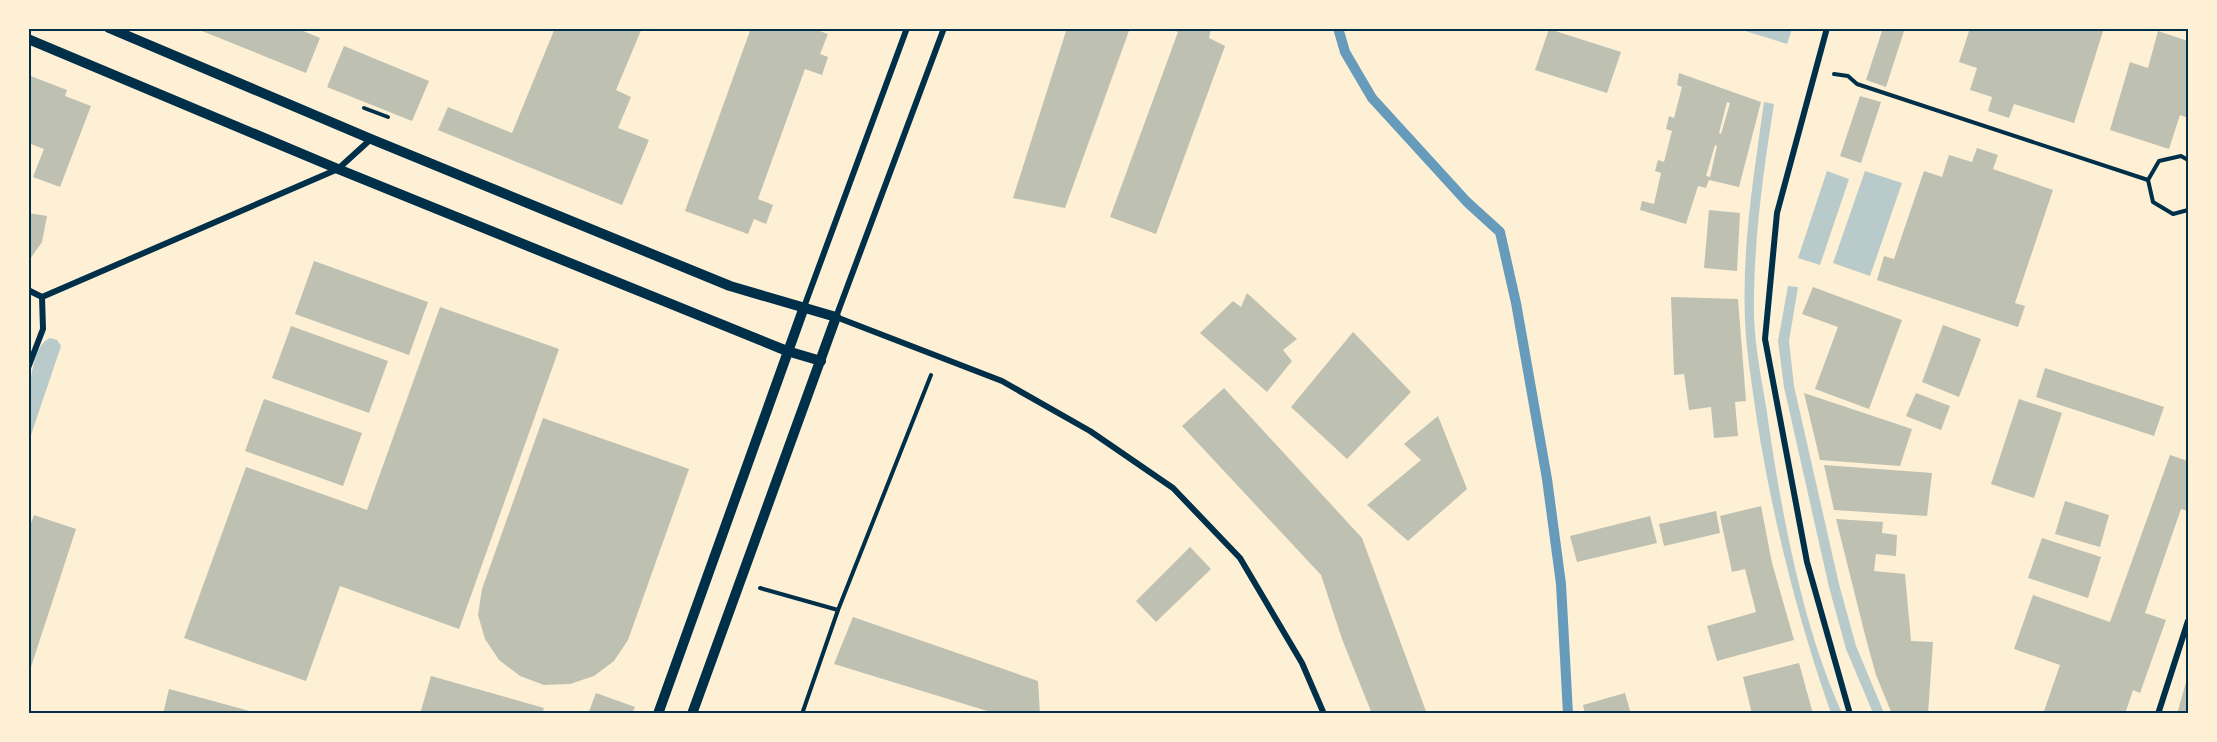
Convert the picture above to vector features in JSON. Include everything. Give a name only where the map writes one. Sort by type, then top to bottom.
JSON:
[{"type":"street","points":[[109,28],[371,139],[730,286],[836,317],[1002,381],[1090,431],[1173,488],[1240,558],[1302,663],[1324,714]]},
{"type":"street","points":[[658,714],[787,351],[907,28]]},
{"type":"street","points":[[692,714],[944,28]]},
{"type":"street","points":[[1827,28],[1777,213],[1766,339],[1807,562],[1850,714]]},
{"type":"street","points":[[28,39],[338,169],[787,351],[820,361]]},
{"type":"street","points":[[28,290],[42,297],[338,169],[371,139]]},
{"type":"street","points":[[28,368],[43,329],[42,297]]},
{"type":"street","points":[[2158,714],[2188,621]]},
{"type":"path","points":[[1857,84],[2148,180]]},
{"type":"path","points":[[2188,160],[2181,156],[2159,161],[2148,180],[2153,202],[2173,214],[2188,210]]},
{"type":"path","points":[[802,714],[838,610],[938,356]]},
{"type":"path","points":[[740,582],[838,610]]},
{"type":"shaded area","points":[[1739,29],[1792,29],[1787,44]]},
{"type":"shaded area","points":[[1764,102],[1774,104],[1757,236],[1754,316],[1757,350],[1778,483],[1794,563],[1815,641],[1842,713],[1831,713],[1797,603],[1770,491],[1749,367],[1745,319],[1745,264]]},
{"type":"shaded area","points":[[1827,171],[1849,179],[1820,265],[1798,258]]},
{"type":"shaded area","points":[[1865,171],[1902,183],[1870,276],[1833,263]]},
{"type":"shaded area","points":[[1788,286],[1798,287],[1789,341],[1794,386],[1839,584],[1856,646],[1884,713],[1873,713],[1846,649],[1829,587],[1784,387],[1778,341]]},
{"type":"shaded area","points":[[50,338],[57,340],[61,346],[29,441],[29,401],[33,369],[36,355],[42,344]]},
{"type":"building","points":[[296,28],[320,38],[306,73],[197,29]]},
{"type":"building","points":[[555,28],[642,28],[616,90],[631,97],[618,128],[649,140],[622,205],[438,130],[448,107],[512,133]]},
{"type":"building","points":[[751,28],[811,28],[828,34],[820,54],[828,57],[822,75],[805,69],[758,199],[773,205],[766,224],[754,219],[748,234],[685,211]]},
{"type":"building","points":[[1067,28],[1130,28],[1065,208],[1013,198]]},
{"type":"building","points":[[1170,28],[1211,28],[1209,38],[1225,46],[1156,234],[1110,217],[1178,32]]},
{"type":"building","points":[[1883,28],[1905,28],[1886,87],[1866,80]]},
{"type":"building","points":[[1970,28],[2104,28],[2074,123],[2014,104],[2009,118],[1988,111],[1992,97],[1970,90],[1977,68],[1959,62]]},
{"type":"building","points":[[1549,29],[1621,52],[1607,93],[1535,70]]},
{"type":"building","points":[[2158,31],[2188,41],[2188,118],[2180,115],[2169,149],[2110,130],[2130,62],[2148,68]]},
{"type":"building","points":[[344,46],[429,81],[412,121],[327,87]]},
{"type":"building","points":[[1679,73],[1761,102],[1739,187],[1709,180],[1706,188],[1698,186],[1686,224],[1640,210],[1642,201],[1654,204],[1661,173],[1655,171],[1658,160],[1664,162],[1672,131],[1666,129],[1669,116],[1674,118],[1682,87],[1677,85]],"holes":[[[1727,102],[1730,103],[1721,134],[1719,133]],[[1715,145],[1717,146],[1710,177],[1706,176]]]},
{"type":"building","points":[[28,75],[67,90],[65,96],[91,106],[60,187],[33,177],[44,149],[28,143]]},
{"type":"building","points":[[1860,96],[1881,102],[1861,163],[1840,156]]},
{"type":"building","points":[[1977,148],[1998,155],[1993,169],[2053,190],[2015,303],[2025,306],[2018,327],[1877,280],[1884,256],[1894,259],[1924,171],[1942,177],[1949,155],[1972,162]]},
{"type":"building","points":[[1709,210],[1740,213],[1737,271],[1704,268]]},
{"type":"building","points":[[28,213],[47,216],[42,242],[28,262]]},
{"type":"building","points":[[314,261],[428,302],[409,355],[295,314]]},
{"type":"building","points":[[1813,287],[1902,320],[1869,409],[1815,389],[1838,327],[1802,314]]},
{"type":"building","points":[[1247,293],[1297,339],[1283,350],[1292,361],[1267,392],[1200,333],[1233,301],[1241,307]]},
{"type":"building","points":[[1671,297],[1738,299],[1746,401],[1735,402],[1738,436],[1714,438],[1711,407],[1689,410],[1684,374],[1674,375]]},
{"type":"building","points":[[440,307],[559,349],[459,629],[340,586],[306,681],[184,638],[246,467],[367,510]]},
{"type":"building","points":[[1943,325],[1981,339],[1959,397],[1922,382]]},
{"type":"building","points":[[291,326],[388,361],[369,413],[272,378]]},
{"type":"building","points":[[1353,332],[1411,392],[1347,459],[1291,407]]},
{"type":"building","points":[[2045,368],[2164,407],[2154,436],[2036,397]]},
{"type":"building","points":[[1224,388],[1362,538],[1427,714],[1372,714],[1342,639],[1321,575],[1182,426]]},
{"type":"building","points":[[1804,393],[1912,429],[1900,466],[1820,460]]},
{"type":"building","points":[[1916,393],[1950,406],[1941,430],[1906,416]]},
{"type":"building","points":[[264,399],[362,433],[343,486],[245,451]]},
{"type":"building","points":[[2019,399],[2062,413],[2034,498],[1991,484]]},
{"type":"building","points":[[1438,416],[1467,489],[1408,541],[1367,505],[1421,460],[1404,444]]},
{"type":"building","points":[[543,418],[689,469],[628,640],[614,661],[594,676],[570,684],[544,685],[520,676],[499,660],[485,639],[478,615],[482,589]]},
{"type":"building","points":[[2170,455],[2188,461],[2188,511],[2181,509],[2145,613],[2166,620],[2140,693],[2133,690],[2125,714],[2043,714],[2060,665],[2014,649],[2033,595],[2110,622]]},
{"type":"building","points":[[1824,465],[1932,473],[1927,516],[1834,510]]},
{"type":"building","points":[[2065,501],[2109,515],[2100,547],[2055,534]]},
{"type":"building","points":[[1761,506],[1772,563],[1794,640],[1717,661],[1707,626],[1756,612],[1745,569],[1732,572],[1720,516]]},
{"type":"building","points":[[1716,511],[1720,533],[1664,546],[1659,524]]},
{"type":"building","points":[[34,515],[76,529],[29,673],[28,531]]},
{"type":"building","points":[[1650,516],[1657,543],[1577,562],[1570,536]]},
{"type":"building","points":[[1836,519],[1883,522],[1882,533],[1897,535],[1896,556],[1876,554],[1874,571],[1905,574],[1911,641],[1933,642],[1928,714],[1892,714],[1876,675]]},
{"type":"building","points":[[2042,538],[2101,557],[2088,598],[2028,578]]},
{"type":"building","points":[[1190,547],[1211,569],[1156,622],[1136,601]]},
{"type":"building","points":[[853,617],[1038,681],[1040,714],[997,714],[834,664]]},
{"type":"building","points":[[1799,663],[1813,714],[1752,714],[1743,677]]},
{"type":"building","points":[[2188,675],[2188,714],[2177,714]]},
{"type":"building","points":[[431,676],[544,708],[542,714],[420,714]]},
{"type":"building","points":[[169,689],[257,713],[257,714],[163,714]]},
{"type":"building","points":[[596,693],[635,707],[632,714],[588,714]]},
{"type":"building","points":[[1625,693],[1631,714],[1585,714],[1583,705]]},
{"type":"waterway","points":[[1338,28],[1345,52],[1372,98],[1467,202],[1500,232],[1516,303],[1547,479],[1561,584],[1568,714]]}]
